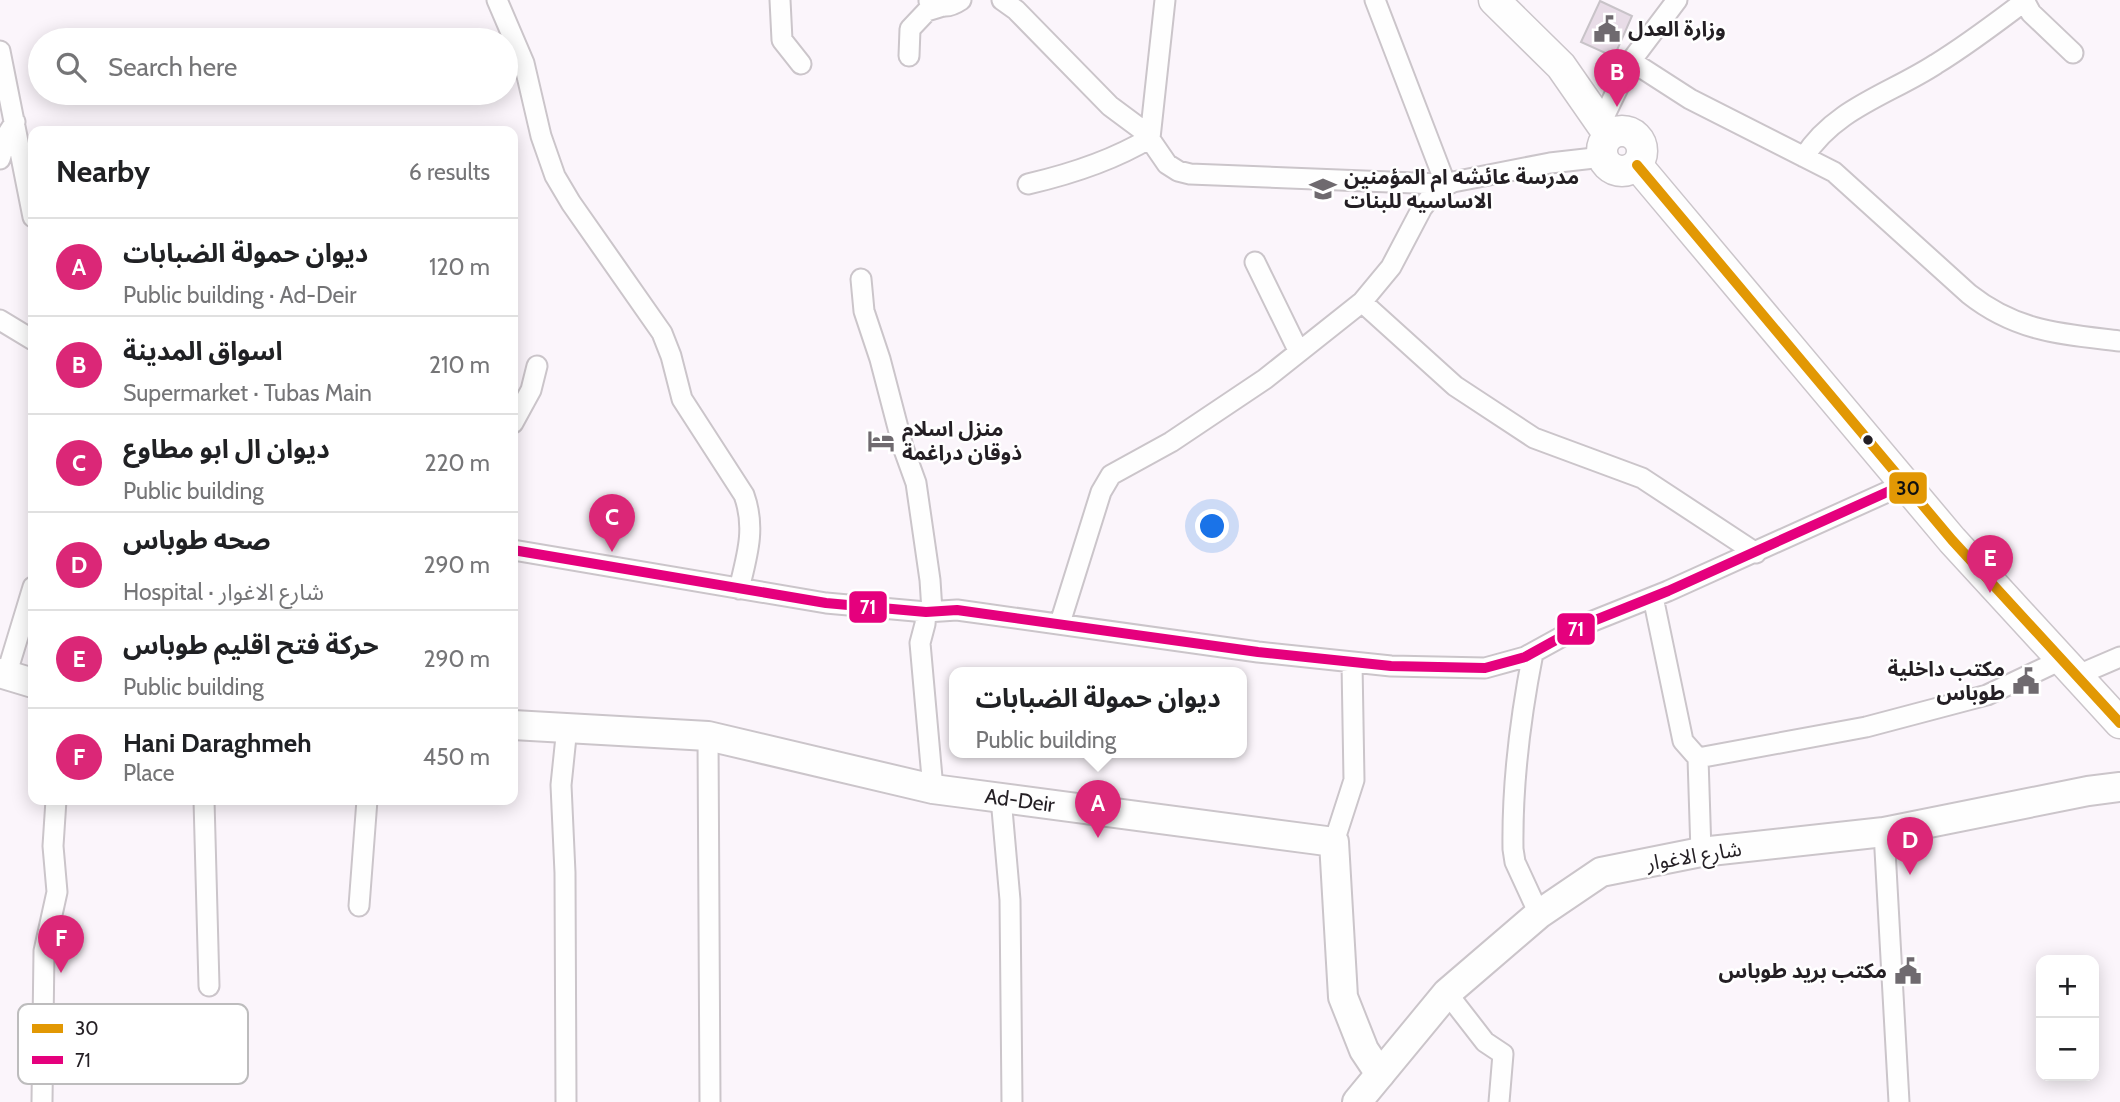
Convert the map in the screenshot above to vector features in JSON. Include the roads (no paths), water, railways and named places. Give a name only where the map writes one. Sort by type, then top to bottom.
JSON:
[{"type":"main road","points":[[1494,0],[1560,66],[1604,139],[1606,165],[1618,171],[1631,169],[1637,164],[1952,540],[2120,723]]},
{"type":"street","points":[[497,0],[509,28]]},
{"type":"street","points":[[780,0],[782,40],[801,64]]},
{"type":"street","points":[[909,56],[911,29],[934,3],[951,6],[961,0]]},
{"type":"street","points":[[1002,0],[1016,10],[1110,106],[1138,125],[1167,164],[1178,171],[1190,174],[1445,186]]},
{"type":"street","points":[[1150,138],[1165,0]]},
{"type":"street","points":[[1375,0],[1445,186]]},
{"type":"street","points":[[1060,623],[1101,492],[1111,475],[1183,434],[1265,379],[1362,302],[1398,257],[1428,198],[1445,186],[1453,182],[1550,163],[1604,139],[1631,61],[1677,0]]},
{"type":"street","points":[[1804,157],[1819,137],[1847,113],[1935,65],[2025,1],[2031,13],[2073,53]]},
{"type":"street","points":[[518,49],[524,63],[541,136],[555,176],[662,333],[682,399],[749,507],[752,532],[739,589]]},
{"type":"street","points":[[0,51],[28,191]]},
{"type":"street","points":[[1631,61],[1690,99],[1834,172],[1969,294],[1994,312],[2026,327],[2043,331],[2120,341]]},
{"type":"street","points":[[0,159],[8,133],[15,122]]},
{"type":"street","points":[[1028,184],[1071,174],[1129,151],[1150,138]]},
{"type":"street","points":[[1255,262],[1299,352]]},
{"type":"street","points":[[861,279],[864,311],[880,359],[903,447],[916,482],[930,580],[929,611],[920,643],[933,789]]},
{"type":"street","points":[[1362,302],[1455,386],[1534,438],[1642,478],[1756,553]]},
{"type":"street","points":[[0,320],[28,337]]},
{"type":"street","points":[[518,413],[531,390],[537,366]]},
{"type":"street","points":[[518,551],[826,603],[929,611],[957,610],[1353,663],[1472,669],[1506,664],[1533,653],[1584,625],[1756,553],[1905,484]]},
{"type":"street","points":[[1654,597],[1683,741],[1698,758],[1701,852]]},
{"type":"street","points":[[28,602],[3,674],[28,682]]},
{"type":"street","points":[[1533,653],[1521,715],[1516,761],[1513,849],[1515,862],[1539,914]]},
{"type":"street","points":[[1698,758],[1866,727],[1987,695],[2070,667],[2120,657]]},
{"type":"street","points":[[1353,663],[1354,780],[1334,842],[1343,997],[1364,1050],[1380,1074]]},
{"type":"street","name":"Ad-Deir","points":[[518,725],[708,736],[933,789],[1334,842]]},
{"type":"street","points":[[566,1102],[565,873],[561,785],[567,727]]},
{"type":"street","points":[[708,736],[710,1102]]},
{"type":"street","name":"شارع الاغوار","points":[[1357,1102],[1447,993],[1539,914],[1601,872],[1701,852],[1884,832],[2120,787]]},
{"type":"street","points":[[1001,798],[1010,900],[1012,1102]]},
{"type":"street","points":[[43,1004],[44,951],[57,892],[53,846],[56,805]]},
{"type":"street","points":[[204,805],[209,986]]},
{"type":"street","points":[[359,906],[367,805]]},
{"type":"street","points":[[1884,832],[1899,1102]]},
{"type":"street","points":[[1447,993],[1485,1042],[1503,1054],[1500,1102]]},
{"type":"street","points":[[42,1084],[42,1102]]},
{"type":"place","name":"وزارة العدل","points":[[1607,29]]},
{"type":"place","name":"اسواق المدينة","points":[[1617,107]]},
{"type":"place","name":"مدرسة عائشه ام المؤمنين الاساسيه للبنات","points":[[1323,189]]},
{"type":"place","name":"منزل اسلام ذوقان دراغمة","points":[[881,441]]},
{"type":"place","name":"ديوان ال ابو مطاوع","points":[[612,552]]},
{"type":"place","name":"حركة فتح اقليم طوباس","points":[[1990,593]]},
{"type":"place","name":"مكتب داخلية طوباس","points":[[2026,681]]},
{"type":"place","name":"ديوان حمولة الضبابات","points":[[1098,838]]},
{"type":"place","name":"صحه طوباس","points":[[1910,875]]},
{"type":"place","name":"مكتب بريد طوباس","points":[[1908,971]]},
{"type":"place","name":"Hani Daraghmeh","points":[[61,973]]}]
